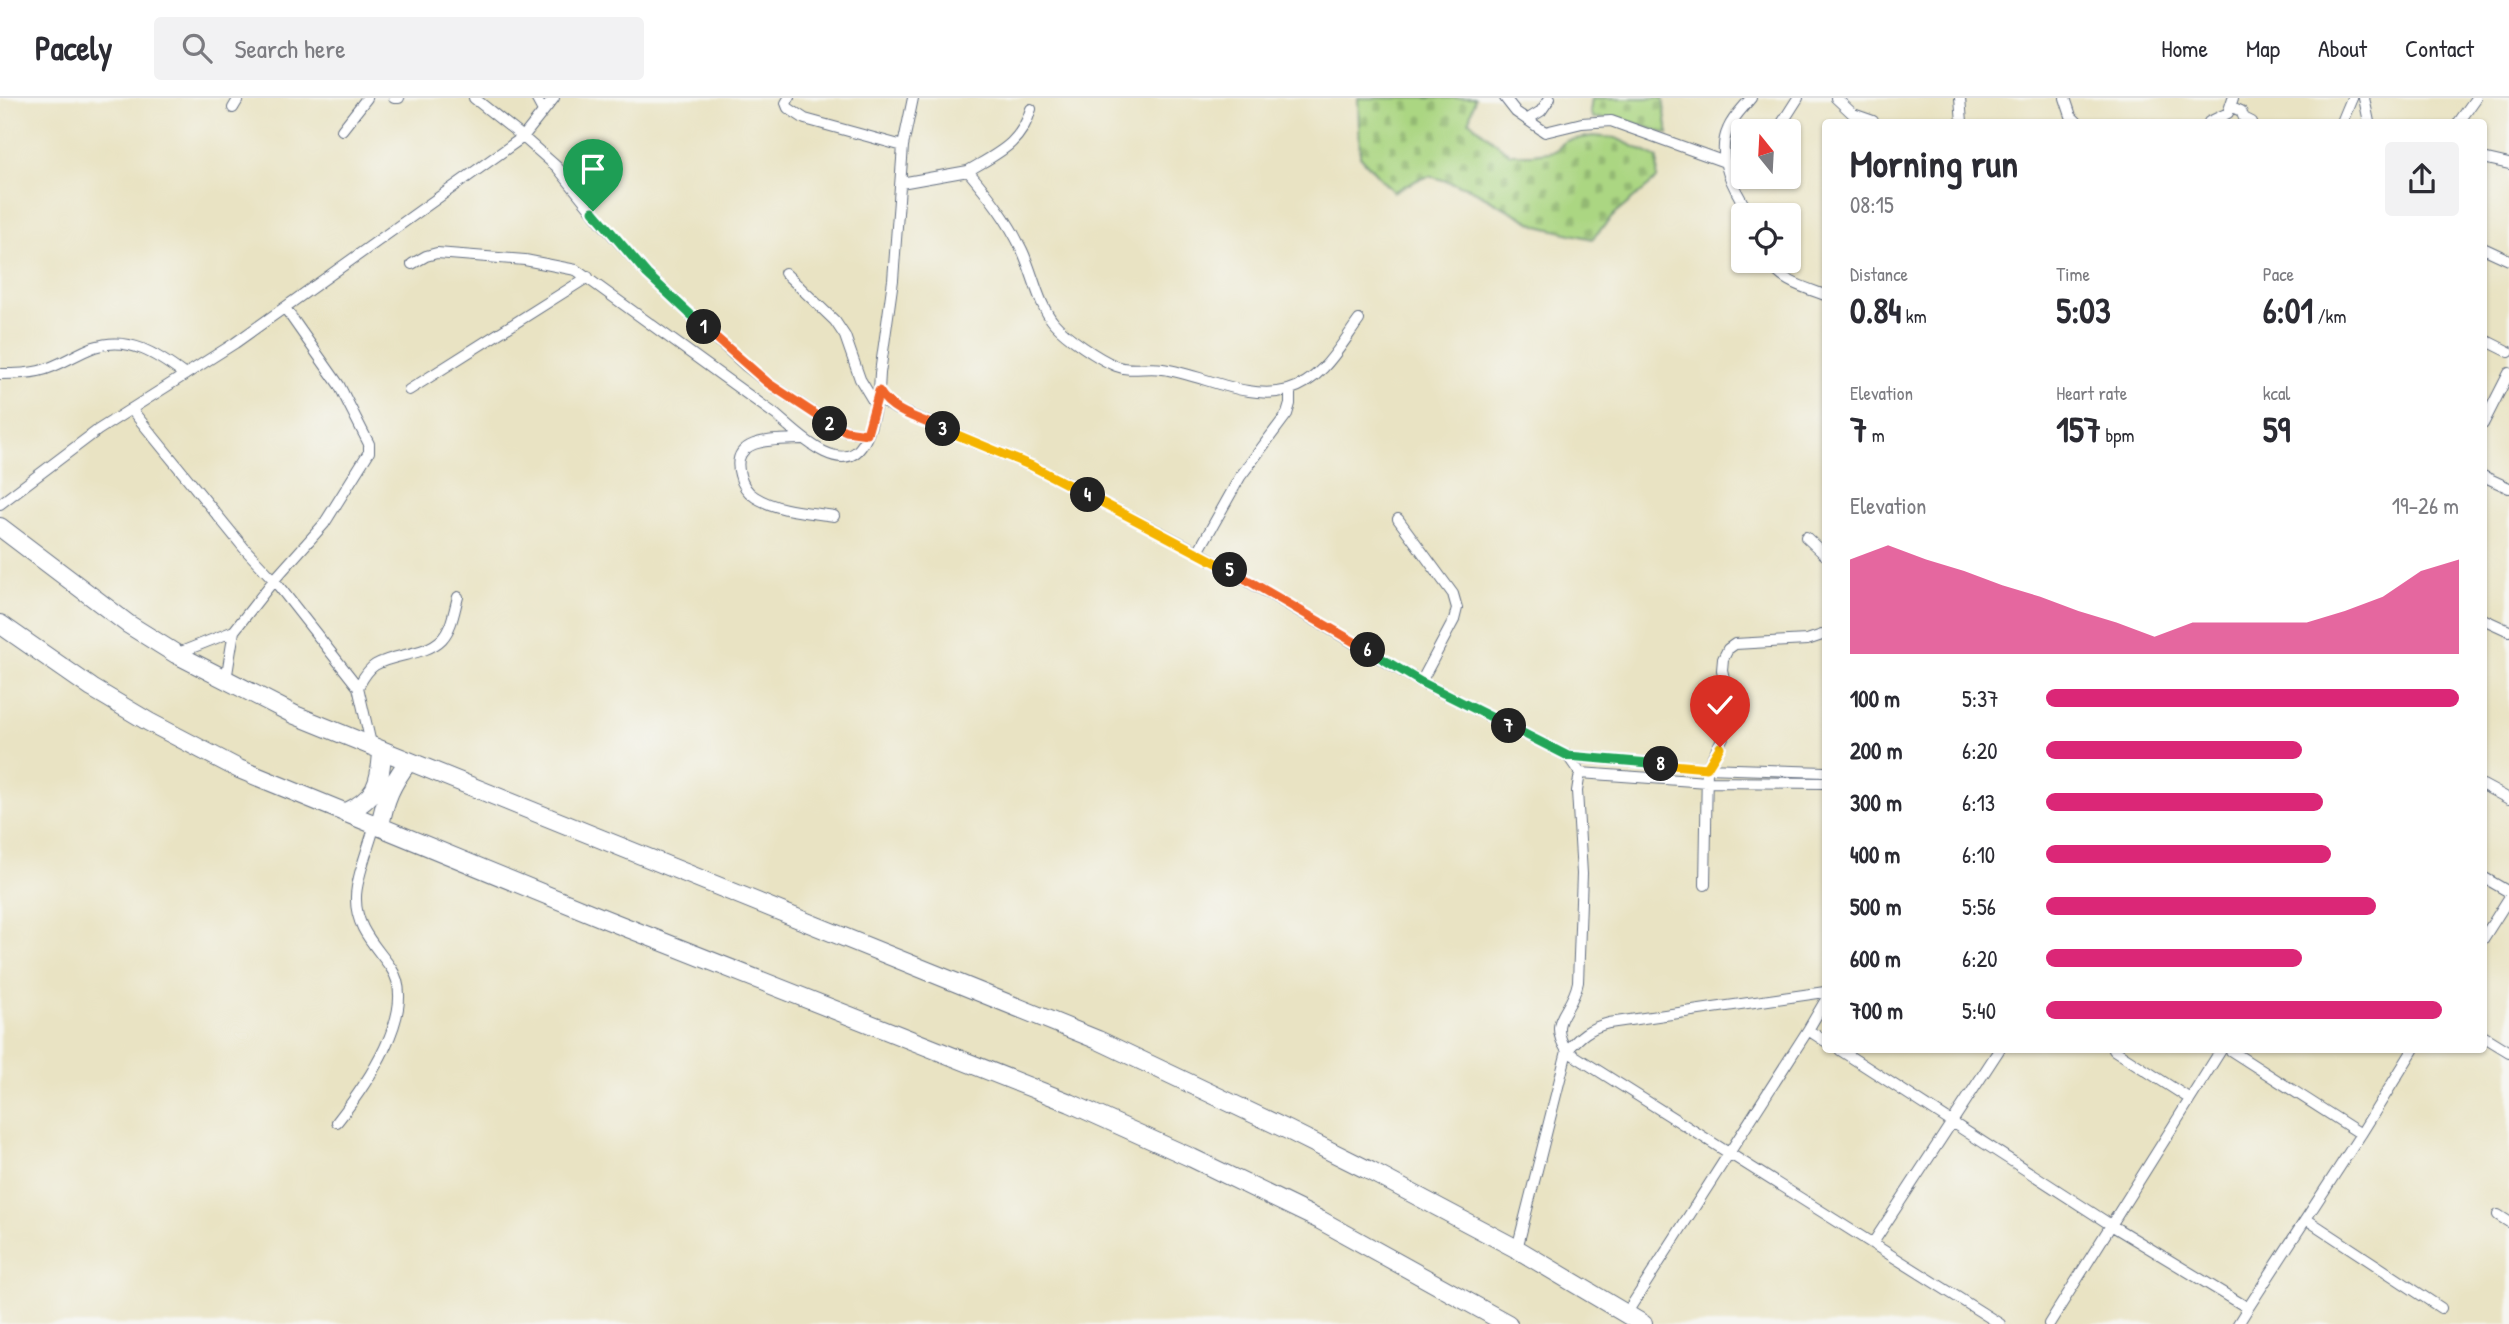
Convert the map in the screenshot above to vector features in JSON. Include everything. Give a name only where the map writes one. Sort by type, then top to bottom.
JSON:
[{"type":"highway","points":[[0,527],[89,596],[176,654],[295,715],[1098,1040],[1288,1130],[1517,1249],[1643,1324]]},
{"type":"highway","points":[[0,624],[92,688],[149,722],[239,769],[630,929],[1070,1103],[1320,1220],[1508,1324]]},
{"type":"highway","points":[[345,813],[361,805],[372,795],[379,783],[377,750]]},
{"type":"highway","points":[[377,825],[393,782],[408,762]]},
{"type":"street","points":[[233,108],[239,98]]},
{"type":"street","points":[[342,130],[367,98]]},
{"type":"street","points":[[474,98],[557,167],[647,274],[746,366],[831,424],[846,431],[867,434]]},
{"type":"street","points":[[536,98],[543,111]]},
{"type":"street","points":[[0,503],[98,430],[235,343],[523,137],[554,98]]},
{"type":"street","points":[[789,98],[786,103],[788,108],[805,119],[903,146]]},
{"type":"street","points":[[412,264],[437,253],[525,260],[567,267],[588,277],[776,415],[802,439],[831,455],[845,456],[855,453],[863,445],[879,391],[893,280],[903,146],[913,98]]},
{"type":"street","points":[[1505,98],[1516,113],[1545,132],[1582,123],[1611,121],[1724,162]]},
{"type":"street","points":[[1528,119],[1541,111],[1550,98]]},
{"type":"street","points":[[1743,203],[1724,162],[1724,142],[1727,130],[1751,98]]},
{"type":"street","points":[[1785,119],[1798,98]]},
{"type":"street","points":[[1836,98],[1853,114],[1867,119]]},
{"type":"street","points":[[1960,98],[1962,119]]},
{"type":"street","points":[[2066,98],[2074,119]]},
{"type":"street","points":[[2343,119],[2352,98]]},
{"type":"street","points":[[2364,98],[2368,119]]},
{"type":"street","points":[[2461,119],[2476,98]]},
{"type":"street","points":[[2217,119],[2222,117],[2232,103],[2246,119]]},
{"type":"street","points":[[901,183],[968,171],[1016,138],[1026,126],[1031,109]]},
{"type":"street","points":[[2487,159],[2509,164]]},
{"type":"street","points":[[968,171],[995,203],[1011,228],[1053,323],[1115,365],[1176,371],[1253,392],[1290,390],[1328,365],[1359,320]]},
{"type":"street","points":[[2487,250],[2509,260]]},
{"type":"street","points":[[785,273],[835,321],[845,336],[859,379],[876,404]]},
{"type":"street","points":[[1780,273],[1795,284],[1822,294]]},
{"type":"street","points":[[409,390],[588,277]]},
{"type":"street","points":[[176,654],[233,631],[324,524],[369,452],[369,443],[339,385],[285,307]]},
{"type":"street","points":[[2487,341],[2509,352]]},
{"type":"street","points":[[0,374],[41,371],[94,347],[109,344],[151,351],[184,375]]},
{"type":"street","points":[[2487,416],[2509,373]]},
{"type":"street","points":[[1199,552],[1241,477],[1287,414],[1290,390]]},
{"type":"street","points":[[879,391],[886,402],[896,409],[1032,466],[1199,552],[1421,682],[1568,756],[1707,768],[1822,772]]},
{"type":"street","points":[[131,409],[244,548],[274,580],[358,687],[377,750]]},
{"type":"street","points":[[802,439],[765,440],[751,445],[741,454],[738,467],[741,480],[748,492],[771,505],[834,516]]},
{"type":"street","points":[[2487,478],[2509,488]]},
{"type":"street","points":[[1398,519],[1453,594],[1457,608],[1454,620],[1421,682]]},
{"type":"street","points":[[1806,537],[1822,552]]},
{"type":"street","points":[[358,687],[372,667],[393,657],[435,645],[443,638],[449,629],[458,597]]},
{"type":"street","points":[[2487,621],[2509,631]]},
{"type":"street","points":[[226,680],[233,631]]},
{"type":"street","points":[[1705,885],[1707,768],[1731,722],[1732,712],[1722,670],[1723,659],[1728,649],[1735,644],[1807,640],[1822,635]]},
{"type":"street","points":[[1568,756],[1580,773],[1577,792],[1582,874],[1578,982],[1576,992],[1557,1029],[1567,1051],[2000,1324]]},
{"type":"street","points":[[1580,773],[1707,782],[1822,783]]},
{"type":"street","points":[[2487,787],[2509,799]]},
{"type":"street","points":[[337,1122],[356,1098],[381,1057],[398,1004],[400,984],[361,926],[356,898],[377,825]]},
{"type":"street","points":[[2487,879],[2509,892]]},
{"type":"street","points":[[2487,933],[2509,898]]},
{"type":"street","points":[[1517,1249],[1567,1051],[1582,1034],[1592,1027],[1609,1023],[1822,992]]},
{"type":"street","points":[[1626,1314],[1822,1006]]},
{"type":"street","points":[[1808,1030],[1822,1039]]},
{"type":"street","points":[[2487,1038],[2509,1052]]},
{"type":"street","points":[[1845,1053],[2111,1225],[2248,1308]]},
{"type":"street","points":[[1873,1243],[1997,1053]]},
{"type":"street","points":[[2119,1053],[2190,1099]]},
{"type":"street","points":[[2049,1324],[2219,1053]]},
{"type":"street","points":[[2235,1053],[2361,1134]]},
{"type":"street","points":[[2238,1324],[2411,1053]]},
{"type":"street","points":[[2498,1215],[2509,1222]]},
{"type":"street","points":[[2306,1219],[2441,1308]]},
{"type":"green space","points":[[1358,98],[1475,98],[1469,121],[1510,154],[1555,151],[1565,141],[1593,136],[1616,138],[1658,158],[1657,179],[1615,214],[1592,239],[1538,226],[1469,188],[1430,176],[1393,192],[1360,156]]},
{"type":"green space","points":[[1592,98],[1663,98],[1668,134],[1621,119],[1593,118],[1590,112]]},
{"type":"route","points":[[593,211],[647,274],[746,366],[783,394],[831,424],[846,431],[867,434],[879,391],[886,402],[896,409],[1032,466],[1199,552],[1421,682],[1568,756],[1707,768],[1720,747]]}]
